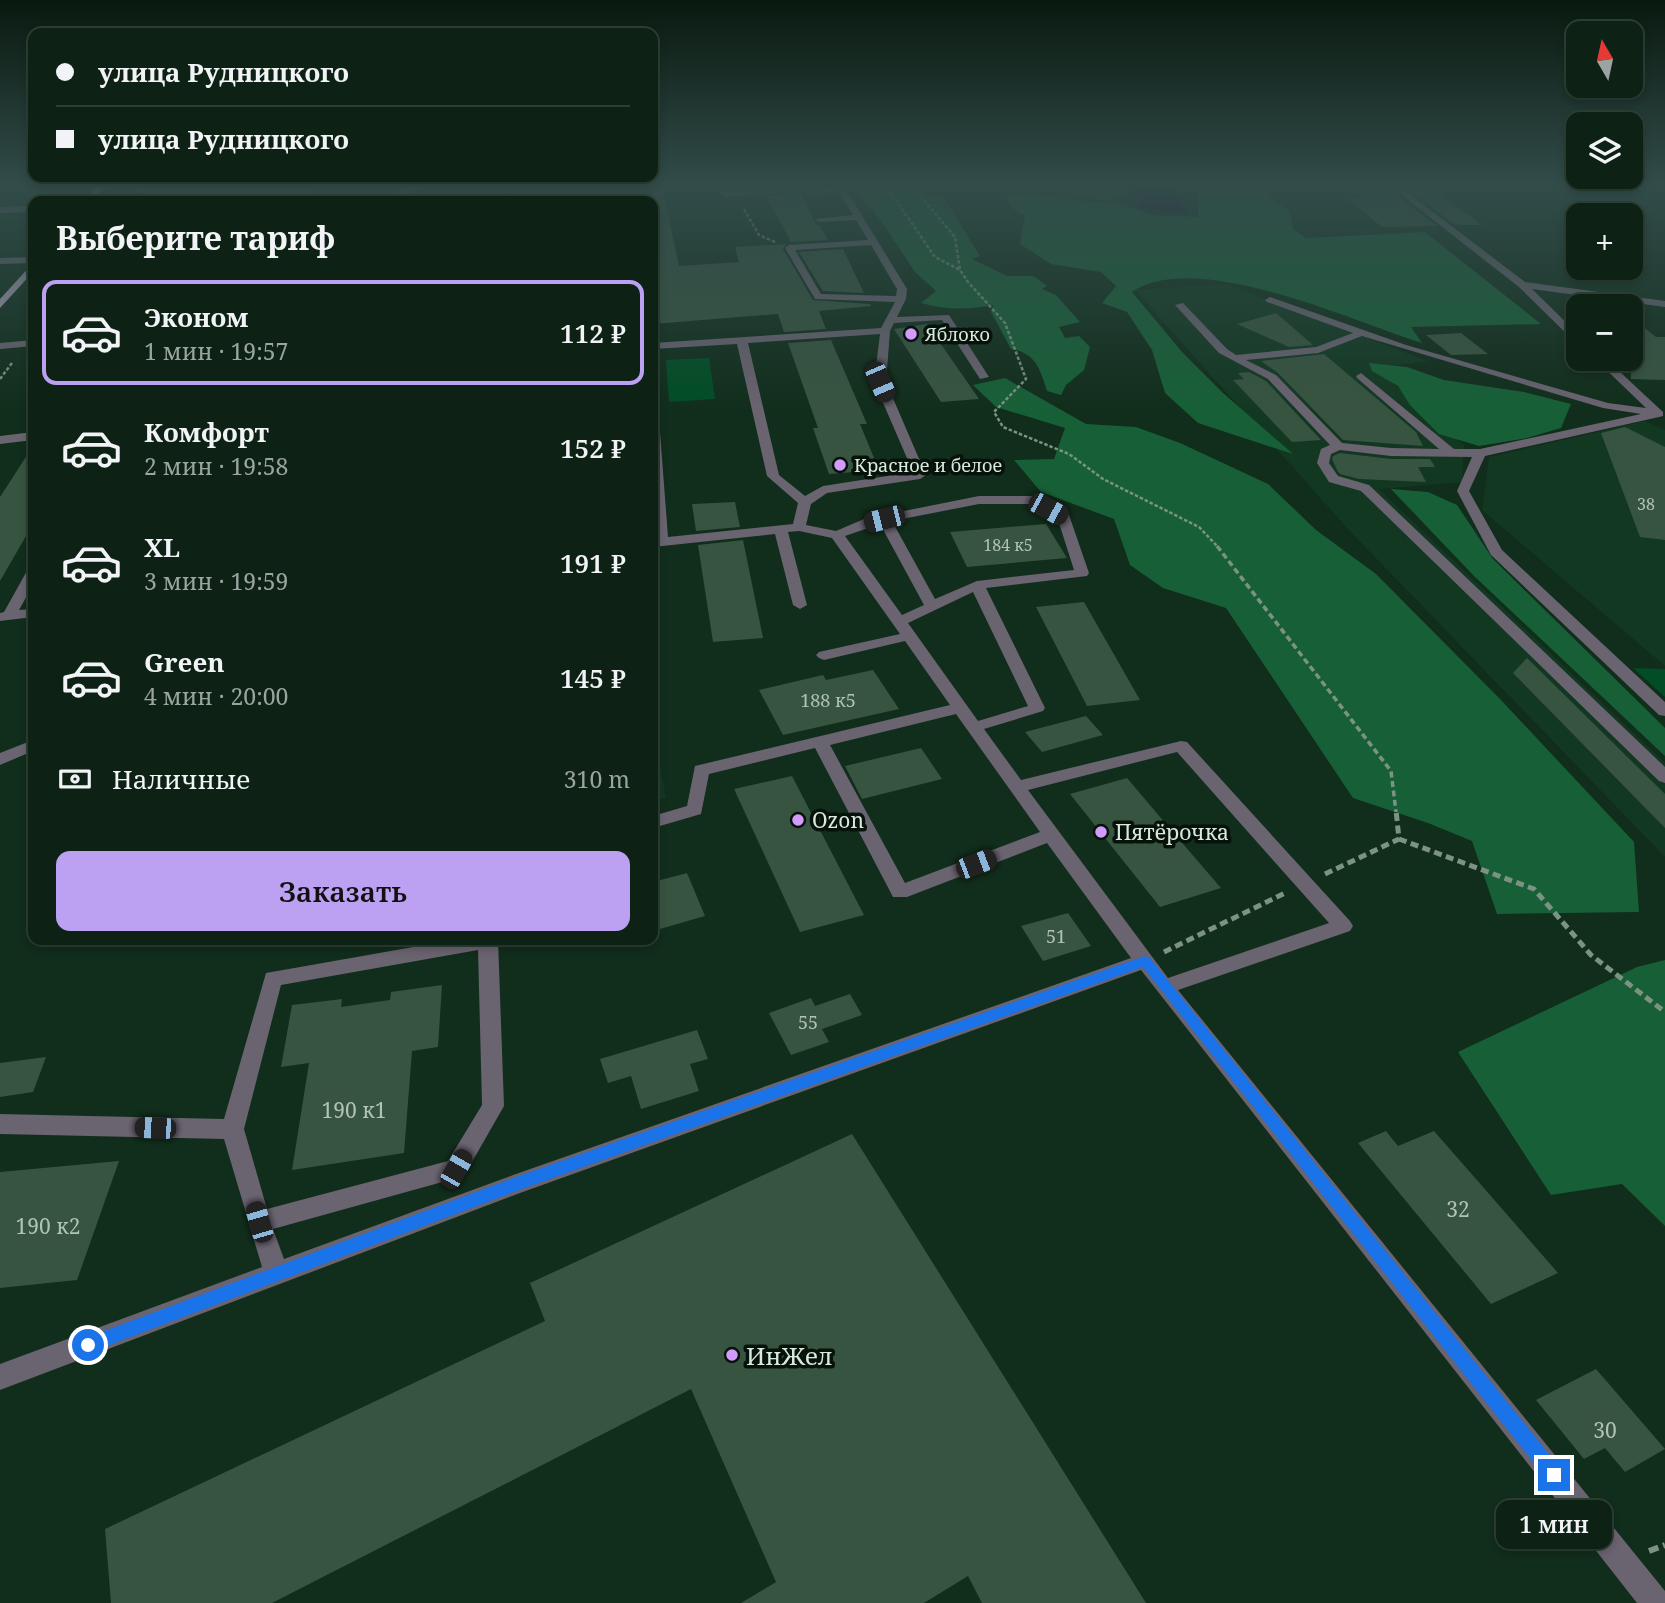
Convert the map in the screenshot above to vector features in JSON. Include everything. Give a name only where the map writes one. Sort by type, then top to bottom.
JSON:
[{"type":"main road","points":[[0,305],[28,272]]},
{"type":"street","points":[[797,261],[818,297],[901,299]]},
{"type":"street","points":[[799,527],[805,502],[823,490],[920,475],[880,382],[887,326],[901,299],[902,289],[885,261]]},
{"type":"street","points":[[1491,261],[1522,285],[1566,327]]},
{"type":"street","points":[[1522,285],[1665,304]]},
{"type":"street","points":[[1270,300],[1402,347],[1607,407],[1662,415]]},
{"type":"street","points":[[1180,305],[1223,351],[1272,377],[1338,446]]},
{"type":"street","points":[[658,346],[742,341],[887,326],[945,317],[984,377]]},
{"type":"street","points":[[1234,358],[1318,350],[1362,333]]},
{"type":"street","points":[[742,341],[773,476],[805,502]]},
{"type":"street","points":[[0,346],[28,343]]},
{"type":"street","points":[[1613,371],[1662,415]]},
{"type":"street","points":[[1361,376],[1450,452]]},
{"type":"street","points":[[1662,415],[1480,453],[1391,452],[1338,446],[1325,452],[1323,463],[1333,479],[1366,488],[1665,777]]},
{"type":"street","points":[[0,440],[28,437]]},
{"type":"street","points":[[1480,453],[1463,491],[1496,552],[1665,711]]},
{"type":"street","points":[[658,543],[799,527],[836,535],[884,519],[979,500],[1032,500],[1064,518],[1082,573],[977,585],[932,606],[904,629],[824,655]]},
{"type":"street","points":[[884,519],[932,606]]},
{"type":"street","points":[[781,529],[800,605]]},
{"type":"street","points":[[836,535],[1016,787],[1164,987],[1656,1603]]},
{"type":"street","points":[[5,617],[28,580]]},
{"type":"street","points":[[974,727],[1037,708],[977,585]]},
{"type":"street","points":[[5,617],[28,614]]},
{"type":"street","points":[[658,821],[695,810],[701,771],[960,708]]},
{"type":"street","points":[[820,742],[900,892],[1051,835]]},
{"type":"street","points":[[1016,787],[1181,746],[1343,926],[1164,987]]},
{"type":"street","points":[[0,760],[28,747]]},
{"type":"street","points":[[276,1274],[233,1129],[272,979],[460,945]]},
{"type":"street","points":[[259,1222],[456,1169],[493,1106],[488,945]]},
{"type":"street","points":[[0,1377],[516,1184],[1145,961]]},
{"type":"street","points":[[0,1124],[233,1129]]},
{"type":"path","points":[[942,261],[960,270],[1005,323],[1026,379],[994,412],[1003,427],[1069,454],[1103,479],[1199,527],[1222,551],[1391,771],[1399,839]]},
{"type":"path","points":[[959,261],[960,270]]},
{"type":"path","points":[[1145,961],[1399,839],[1534,889],[1591,955],[1665,1012]]},
{"type":"shaded area","points":[[1225,284],[1428,361],[1376,368],[1464,445],[1462,482],[1379,489],[1665,763],[1665,857],[1347,528],[1135,290]]},
{"type":"shaded area","points":[[709,358],[715,399],[669,402],[666,360]]},
{"type":"shaded area","points":[[1645,421],[1665,430],[1665,666],[1482,510],[1489,457]]},
{"type":"shaded area","points":[[1633,668],[1665,669],[1665,697]]},
{"type":"shaded area","points":[[658,757],[666,798],[658,799]]},
{"type":"green space","points":[[908,261],[976,261],[1007,276],[1034,276],[1047,286],[1042,289],[1056,295],[1080,322],[1059,327],[1065,338],[1079,336],[1090,347],[1084,370],[1066,385],[1061,395],[1047,391],[1032,358],[1011,349],[991,312],[993,305],[957,309],[921,303],[936,291],[915,272]]},
{"type":"green space","points":[[1046,261],[1461,261],[1541,324],[1411,327],[1422,343],[1317,306],[1234,283],[1195,278],[1160,281],[1132,292],[1182,352],[1223,393],[1293,454],[1198,423],[1165,393],[1152,350],[1127,312],[1102,303],[1116,286],[1101,272],[1051,264]]},
{"type":"green space","points":[[1369,363],[1407,367],[1444,380],[1524,392],[1571,404],[1561,428],[1527,438],[1479,446],[1439,434],[1410,405],[1398,386],[1372,371]]},
{"type":"green space","points":[[1005,378],[1086,424],[1136,427],[1180,443],[1268,484],[1316,530],[1376,574],[1500,699],[1634,842],[1639,912],[1497,914],[1472,841],[1353,798],[1226,608],[1163,588],[1130,565],[1114,519],[1041,492],[1014,460],[1054,459],[1065,428],[996,407],[973,385]]},
{"type":"green space","points":[[1391,489],[1428,492],[1457,505],[1493,559],[1665,728],[1665,756],[1474,576]]},
{"type":"green space","points":[[1665,960],[1665,1226],[1622,1184],[1551,1195],[1458,1052],[1637,967]]},
{"type":"building","points":[[658,261],[678,261],[679,266],[739,261],[790,261],[813,300],[871,306],[819,311],[826,329],[784,332],[778,314],[658,324]]},
{"type":"building","points":[[804,261],[849,261],[864,293],[823,291]]},
{"type":"building","points":[[1276,313],[1313,345],[1289,347],[1237,324]]},
{"type":"building","points":[[927,324],[979,399],[941,402],[894,329]]},
{"type":"building","points":[[1643,327],[1656,337],[1665,337],[1665,380],[1631,379],[1631,371],[1643,371]]},
{"type":"building","points":[[1461,333],[1488,354],[1451,355],[1426,335]]},
{"type":"building","points":[[831,340],[867,424],[860,424],[879,470],[829,474],[813,428],[818,428],[788,343]]},
{"type":"building","points":[[1324,354],[1416,432],[1423,446],[1343,440],[1278,373],[1261,361]]},
{"type":"building","points":[[1249,372],[1266,381],[1321,440],[1292,442],[1233,380],[1244,379],[1238,373]]},
{"type":"building","points":[[1625,427],[1665,447],[1665,540],[1640,537],[1601,433]]},
{"type":"building","points":[[1340,453],[1391,459],[1430,459],[1435,467],[1418,467],[1426,482],[1359,479],[1340,474],[1337,470],[1332,459]]},
{"type":"building","points":[[28,454],[28,533],[0,581],[0,497]]},
{"type":"building","points":[[735,502],[740,527],[696,531],[692,504]]},
{"type":"building","points":[[1046,524],[1067,558],[967,567],[950,532]]},
{"type":"building","points":[[743,540],[763,638],[713,642],[698,545]]},
{"type":"building","points":[[1084,602],[1140,700],[1087,706],[1036,607]]},
{"type":"building","points":[[1527,658],[1665,794],[1665,828],[1513,673]]},
{"type":"building","points":[[873,670],[899,709],[783,735],[759,690],[823,675],[826,680]]},
{"type":"building","points":[[1086,716],[1103,735],[1042,752],[1025,732]]},
{"type":"building","points":[[921,748],[942,779],[862,799],[845,766]]},
{"type":"building","points":[[792,776],[864,915],[800,932],[734,789]]},
{"type":"building","points":[[1127,778],[1221,888],[1160,907],[1070,794]]},
{"type":"building","points":[[687,873],[705,916],[658,930],[658,881]]},
{"type":"building","points":[[1068,913],[1091,946],[1043,961],[1021,926]]},
{"type":"building","points":[[442,985],[438,1047],[412,1051],[404,1153],[292,1170],[309,1063],[281,1067],[292,1005],[342,999],[341,1007],[390,1000],[391,992]]},
{"type":"building","points":[[850,994],[862,1015],[822,1029],[829,1042],[791,1055],[769,1013],[811,998],[815,1006]]},
{"type":"building","points":[[697,1030],[708,1059],[690,1064],[699,1091],[641,1109],[631,1076],[608,1083],[600,1059]]},
{"type":"building","points":[[46,1057],[33,1092],[0,1097],[0,1063]]},
{"type":"building","points":[[1386,1131],[1398,1146],[1434,1131],[1558,1273],[1491,1304],[1358,1143]]},
{"type":"building","name":"ИнЖел","points":[[852,1134],[1146,1603],[982,1603],[968,1576],[924,1603],[741,1603],[776,1582],[691,1389],[272,1603],[111,1603],[105,1529],[545,1321],[530,1283]]},
{"type":"building","points":[[119,1161],[77,1280],[0,1288],[0,1172]]},
{"type":"building","points":[[1596,1369],[1665,1449],[1625,1472],[1605,1448],[1584,1459],[1536,1400]]},
{"type":"place","name":"Яблоко","points":[[911,334]]},
{"type":"place","name":"Красное и белое","points":[[840,465]]},
{"type":"place","name":"Ozon","points":[[798,820]]},
{"type":"place","name":"Пятёрочка","points":[[1101,832]]},
{"type":"place","name":"ИнЖел","points":[[732,1355]]},
{"type":"route","points":[[88,1345],[516,1184],[1145,961],[1554,1475]]}]
